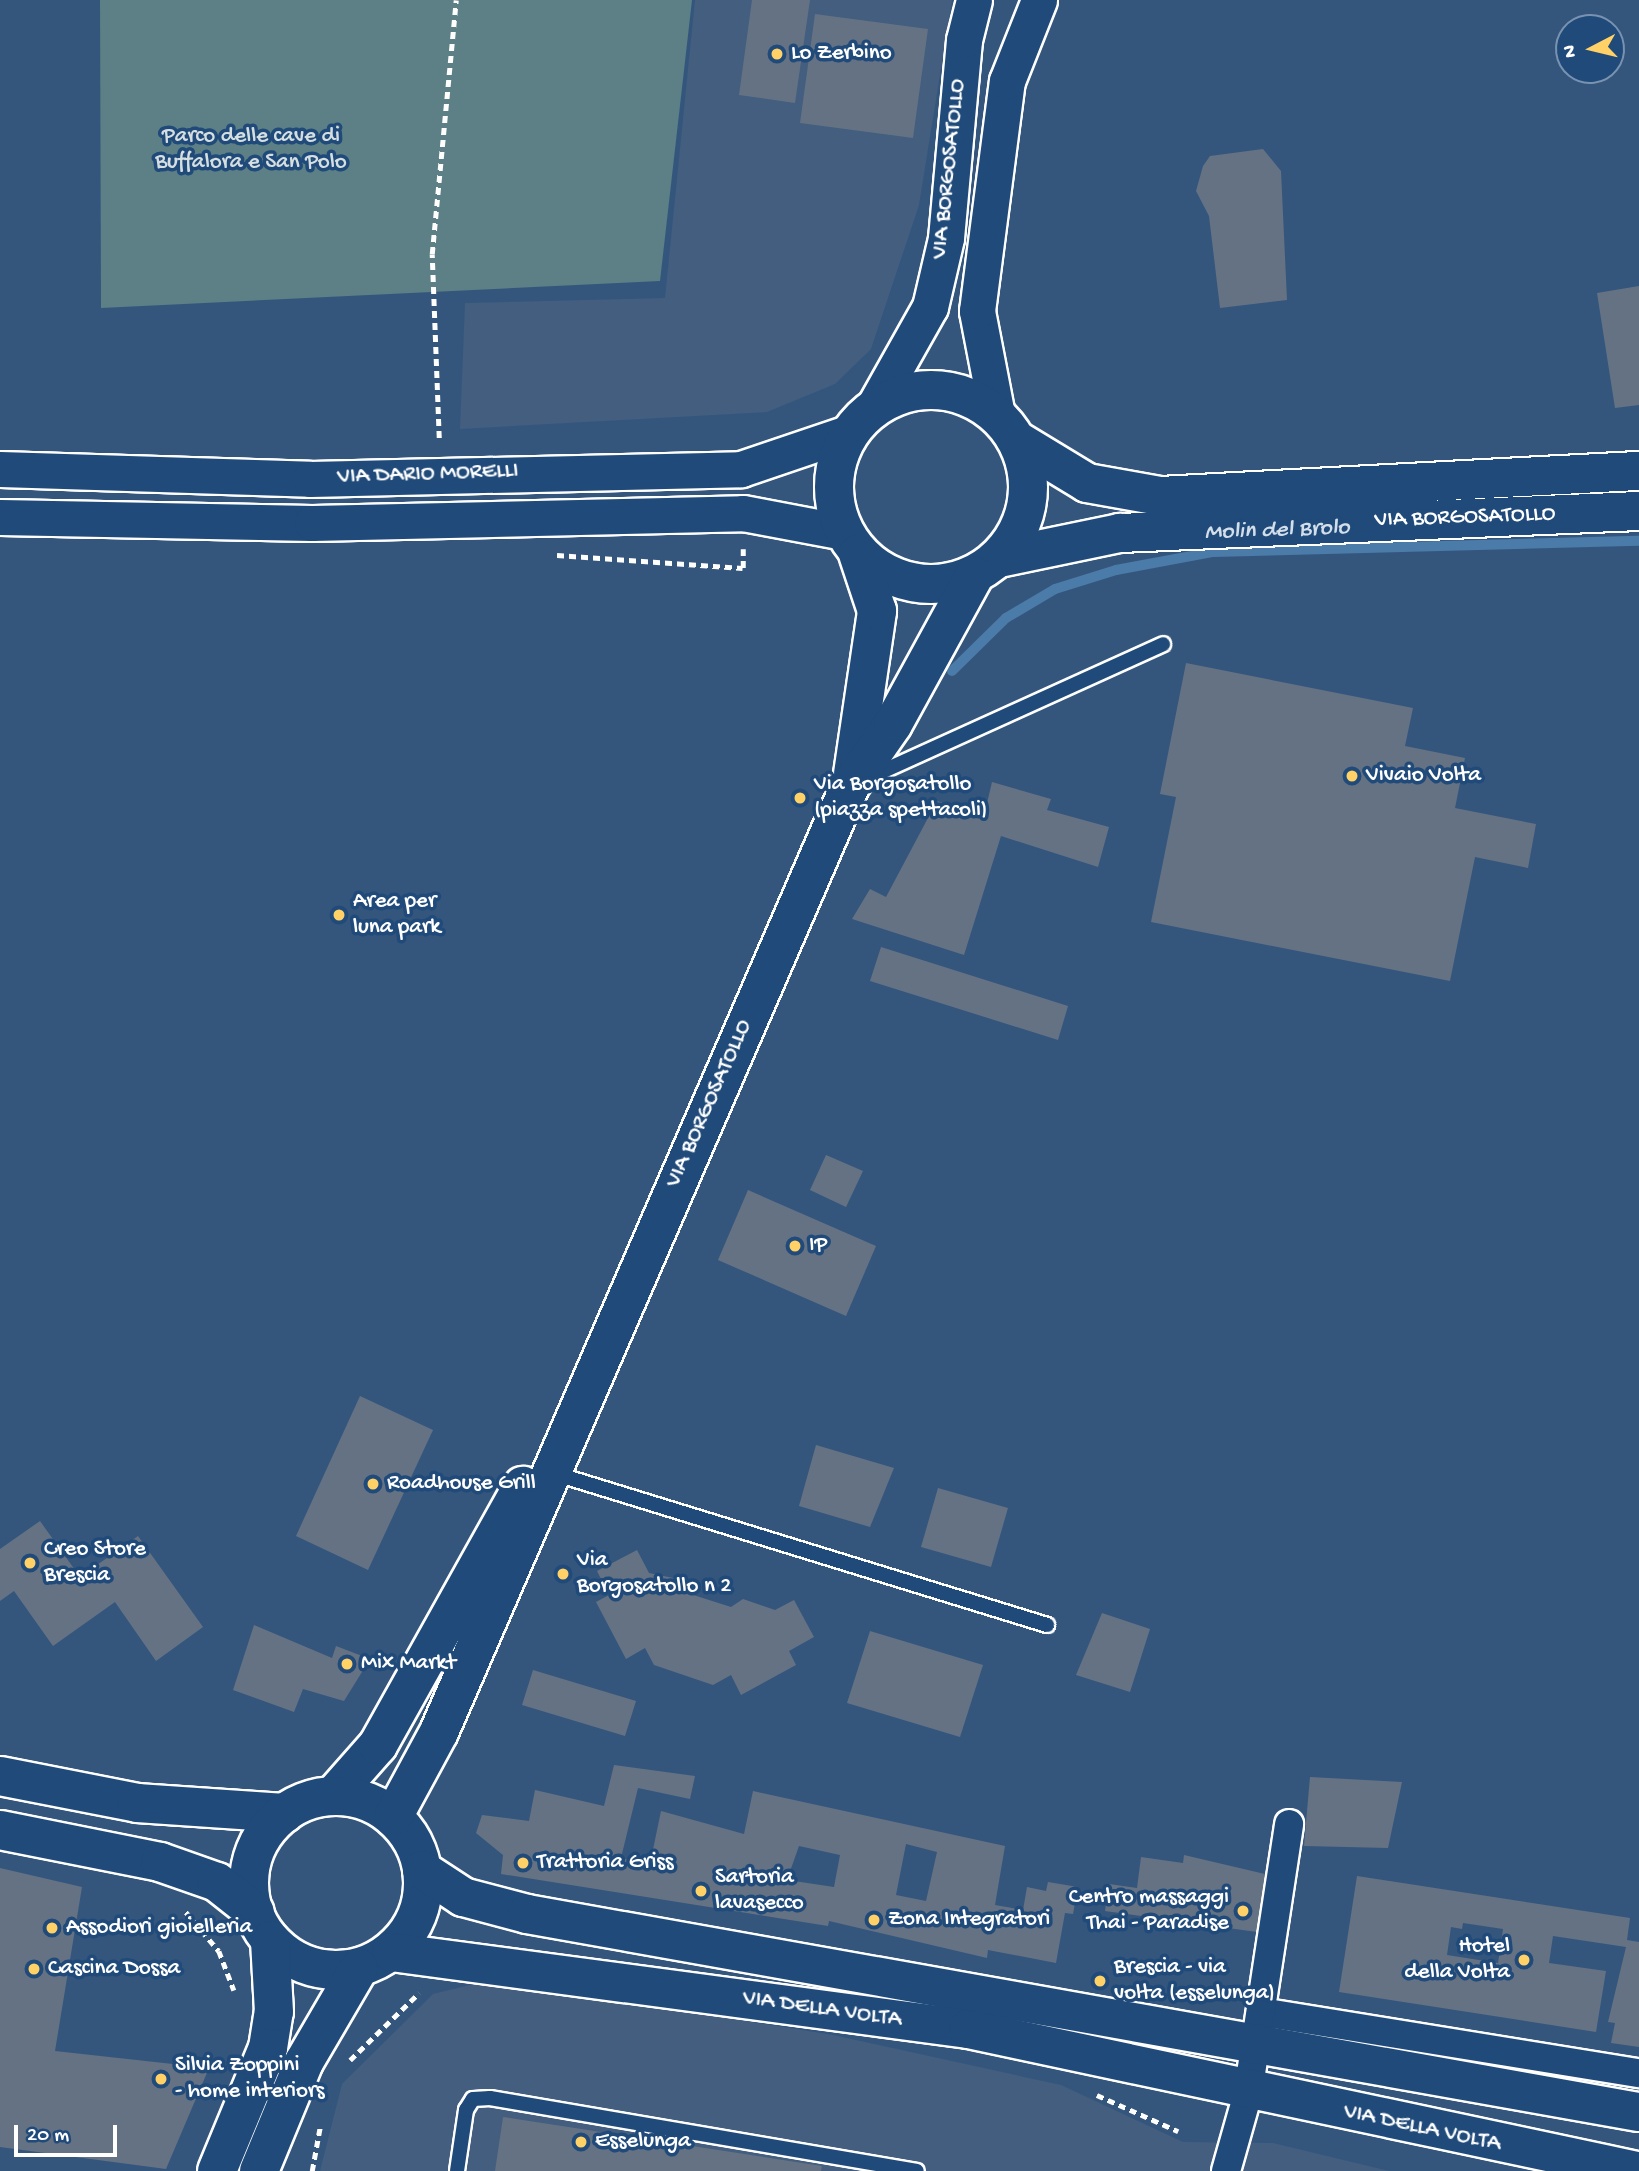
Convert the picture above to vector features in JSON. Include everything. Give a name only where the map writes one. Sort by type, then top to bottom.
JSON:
[{"type":"main road","points":[[936,389],[969,396],[1007,428],[1028,503],[1018,532],[987,567],[944,585],[912,584],[883,573],[851,543],[833,481],[861,420],[903,393],[936,389]]},
{"type":"main road","name":"VIA BORGOSATOLLO","points":[[1007,428],[1087,483],[1160,496],[1639,471]]},
{"type":"main road","name":"VIA BORGOSATOLLO","points":[[393,1817],[439,1732],[548,1472],[850,786],[892,724],[987,567],[1120,533],[1639,511]]},
{"type":"main road","name":"VIA BORGOSATOLLO","points":[[850,786],[877,611],[851,543]]},
{"type":"main road","name":"VIA BORGOSATOLLO","points":[[333,1796],[378,1745],[504,1512],[570,1422]]},
{"type":"main road","points":[[0,1776],[138,1803],[285,1813],[333,1796],[355,1798],[393,1817]]},
{"type":"main road","points":[[217,2171],[268,2048],[274,2012],[251,1868],[269,1828],[285,1813]]},
{"type":"main road","name":"VIA DELLA VOLTA","points":[[393,1817],[422,1870],[463,1897],[527,1914],[1259,2029],[1639,2112]]},
{"type":"main road","name":"VIA DELLA VOLTA","points":[[0,1830],[160,1862],[217,1882],[301,1963],[375,1960],[968,2029],[1248,2094],[1637,2171]]},
{"type":"main road","points":[[259,2171],[304,2062],[375,1960],[418,1915],[422,1870]]},
{"type":"street","name":"VIA BORGOSATOLLO","points":[[861,420],[930,307],[946,238],[964,40],[974,0]]},
{"type":"street","name":"VIA BORGOSATOLLO","points":[[1007,428],[977,311],[1007,81],[1039,0]]},
{"type":"street","name":"VIA DARIO MORELLI","points":[[0,470],[310,479],[741,469],[861,420]]},
{"type":"street","name":"VIA DARIO MORELLI","points":[[0,517],[312,523],[743,513],[851,543]]},
{"type":"street","points":[[1226,2171],[1248,2094],[1289,1824]]},
{"type":"street","name":"VIA DELLA VOLTA","points":[[1259,2029],[1639,2073]]},
{"type":"lane","points":[[850,786],[1163,644]]},
{"type":"lane","points":[[548,1472],[1046,1625]]},
{"type":"lane","points":[[457,2171],[466,2110],[473,2099],[490,2098],[850,2165],[917,2171]]},
{"type":"path","points":[[439,438],[432,254],[456,0]]},
{"type":"path","points":[[174,1904],[219,1951],[235,2003]]},
{"type":"path","points":[[346,2065],[402,2004],[426,1989]]},
{"type":"shaded area","points":[[695,0],[952,0],[919,205],[871,349],[835,384],[767,412],[460,429],[465,303],[665,298]]},
{"type":"shaded area","points":[[490,1980],[833,2035],[1061,2085],[1183,2142],[1273,2143],[1389,2171],[320,2171],[342,2084],[433,1994]]},
{"type":"green space","name":"Parco delle cave di Buffalora e San Polo","points":[[100,0],[692,0],[660,281],[101,308]]},
{"type":"building","points":[[752,0],[810,0],[795,103],[739,95]]},
{"type":"building","points":[[815,14],[928,29],[913,138],[800,123]]},
{"type":"building","points":[[1263,149],[1281,171],[1287,300],[1220,308],[1209,216],[1196,191],[1203,166],[1210,156]]},
{"type":"building","points":[[1639,286],[1639,405],[1615,408],[1597,293]]},
{"type":"building","points":[[1186,663],[1413,708],[1405,746],[1465,758],[1455,808],[1536,824],[1528,868],[1475,857],[1450,981],[1151,922],[1176,797],[1160,794]]},
{"type":"building","points":[[992,782],[1051,799],[1047,810],[1109,827],[1098,867],[1001,836],[964,955],[852,919],[870,889],[886,897],[937,801],[984,816]]},
{"type":"building","points":[[881,947],[1068,1006],[1058,1040],[870,981]]},
{"type":"building","points":[[826,1155],[863,1171],[846,1207],[810,1190]]},
{"type":"building","points":[[748,1190],[876,1246],[846,1316],[718,1260]]},
{"type":"building","points":[[360,1396],[433,1430],[368,1570],[296,1536]]},
{"type":"building","points":[[816,1445],[894,1468],[870,1527],[799,1506]]},
{"type":"building","points":[[938,1488],[1008,1508],[991,1567],[921,1547]]},
{"type":"building","points":[[40,1521],[80,1577],[138,1536],[203,1627],[156,1661],[115,1602],[53,1646],[14,1591],[0,1601],[0,1549]]},
{"type":"building","points":[[637,1550],[649,1573],[678,1579],[684,1592],[731,1607],[743,1599],[775,1610],[794,1600],[814,1637],[789,1651],[796,1665],[741,1695],[731,1675],[713,1685],[654,1665],[645,1648],[626,1659],[596,1602],[609,1595],[597,1571]]},
{"type":"building","points":[[1102,1613],[1150,1629],[1130,1692],[1076,1675]]},
{"type":"building","points":[[254,1625],[332,1658],[336,1646],[370,1659],[344,1701],[303,1689],[294,1712],[233,1690]]},
{"type":"building","points":[[870,1631],[983,1665],[960,1737],[847,1703]]},
{"type":"building","points":[[533,1670],[636,1701],[625,1736],[522,1705]]},
{"type":"building","points":[[614,1765],[695,1776],[690,1799],[638,1788],[621,1858],[650,1864],[661,1811],[744,1834],[753,1791],[1005,1846],[995,1905],[1023,1910],[1027,1887],[1046,1891],[1048,1882],[1078,1887],[1073,1914],[1065,1913],[1056,1963],[988,1950],[987,1958],[829,1921],[828,1926],[501,1874],[503,1855],[476,1833],[482,1815],[529,1821],[535,1790],[604,1806]],"holes":[[[906,1844],[937,1852],[926,1901],[896,1895]],[[799,1846],[840,1855],[834,1887],[787,1880]]]},
{"type":"building","points":[[1310,1777],[1402,1782],[1388,1848],[1304,1846]]},
{"type":"building","points":[[1184,1855],[1265,1874],[1257,1932],[1105,1911],[1109,1884],[1137,1888],[1141,1857],[1183,1863]]},
{"type":"building","name":"Cascina Dossa","points":[[0,1868],[82,1887],[55,2051],[209,2068],[166,2169],[0,2147]]},
{"type":"building","points":[[1357,1876],[1630,1918],[1627,1940],[1639,1942],[1639,2047],[1611,2043],[1615,2023],[1608,2022],[1626,1947],[1553,1936],[1549,1963],[1606,1971],[1596,2032],[1339,1992]],"holes":[[[1463,1923],[1503,1929],[1498,1963],[1447,1955],[1451,1927],[1462,1929]]]},
{"type":"building","name":"Esselunga","points":[[503,2117],[822,2166],[821,2171],[495,2171]]},
{"type":"waterway","name":"Molin del Brolo","points":[[952,671],[1006,618],[1055,589],[1116,570],[1213,552],[1639,541]]},
{"type":"place","name":"Lo Zerbino","points":[[777,54]]},
{"type":"place","name":"Vivaio Volta","points":[[1352,776]]},
{"type":"place","name":"Via Borgosatollo (piazza spettacoli)","points":[[800,798]]},
{"type":"place","name":"Area per luna park","points":[[339,915]]},
{"type":"place","name":"IP","points":[[795,1246]]},
{"type":"place","name":"Roadhouse Grill","points":[[373,1484]]},
{"type":"place","name":"Creo Store Brescia","points":[[30,1563]]},
{"type":"place","name":"Via Borgosatollo n 2","points":[[563,1574]]},
{"type":"place","name":"Mix Markt","points":[[347,1664]]},
{"type":"place","name":"Trattoria Griss","points":[[523,1863]]},
{"type":"place","name":"Sartoria lavasecco","points":[[701,1891]]},
{"type":"place","name":"Centro massaggi Thai - Paradise","points":[[1243,1911]]},
{"type":"place","name":"Zona Integratori","points":[[874,1920]]},
{"type":"place","name":"Assodiori gioielleria","points":[[52,1928]]},
{"type":"place","name":"Hotel della Volta","points":[[1524,1960]]},
{"type":"place","name":"Cascina Dossa","points":[[34,1969]]},
{"type":"place","name":"Brescia - via volta (esselunga)","points":[[1100,1981]]},
{"type":"place","name":"Silvia Zoppini - home interiors","points":[[161,2079]]},
{"type":"place","name":"Esselunga","points":[[581,2142]]}]
